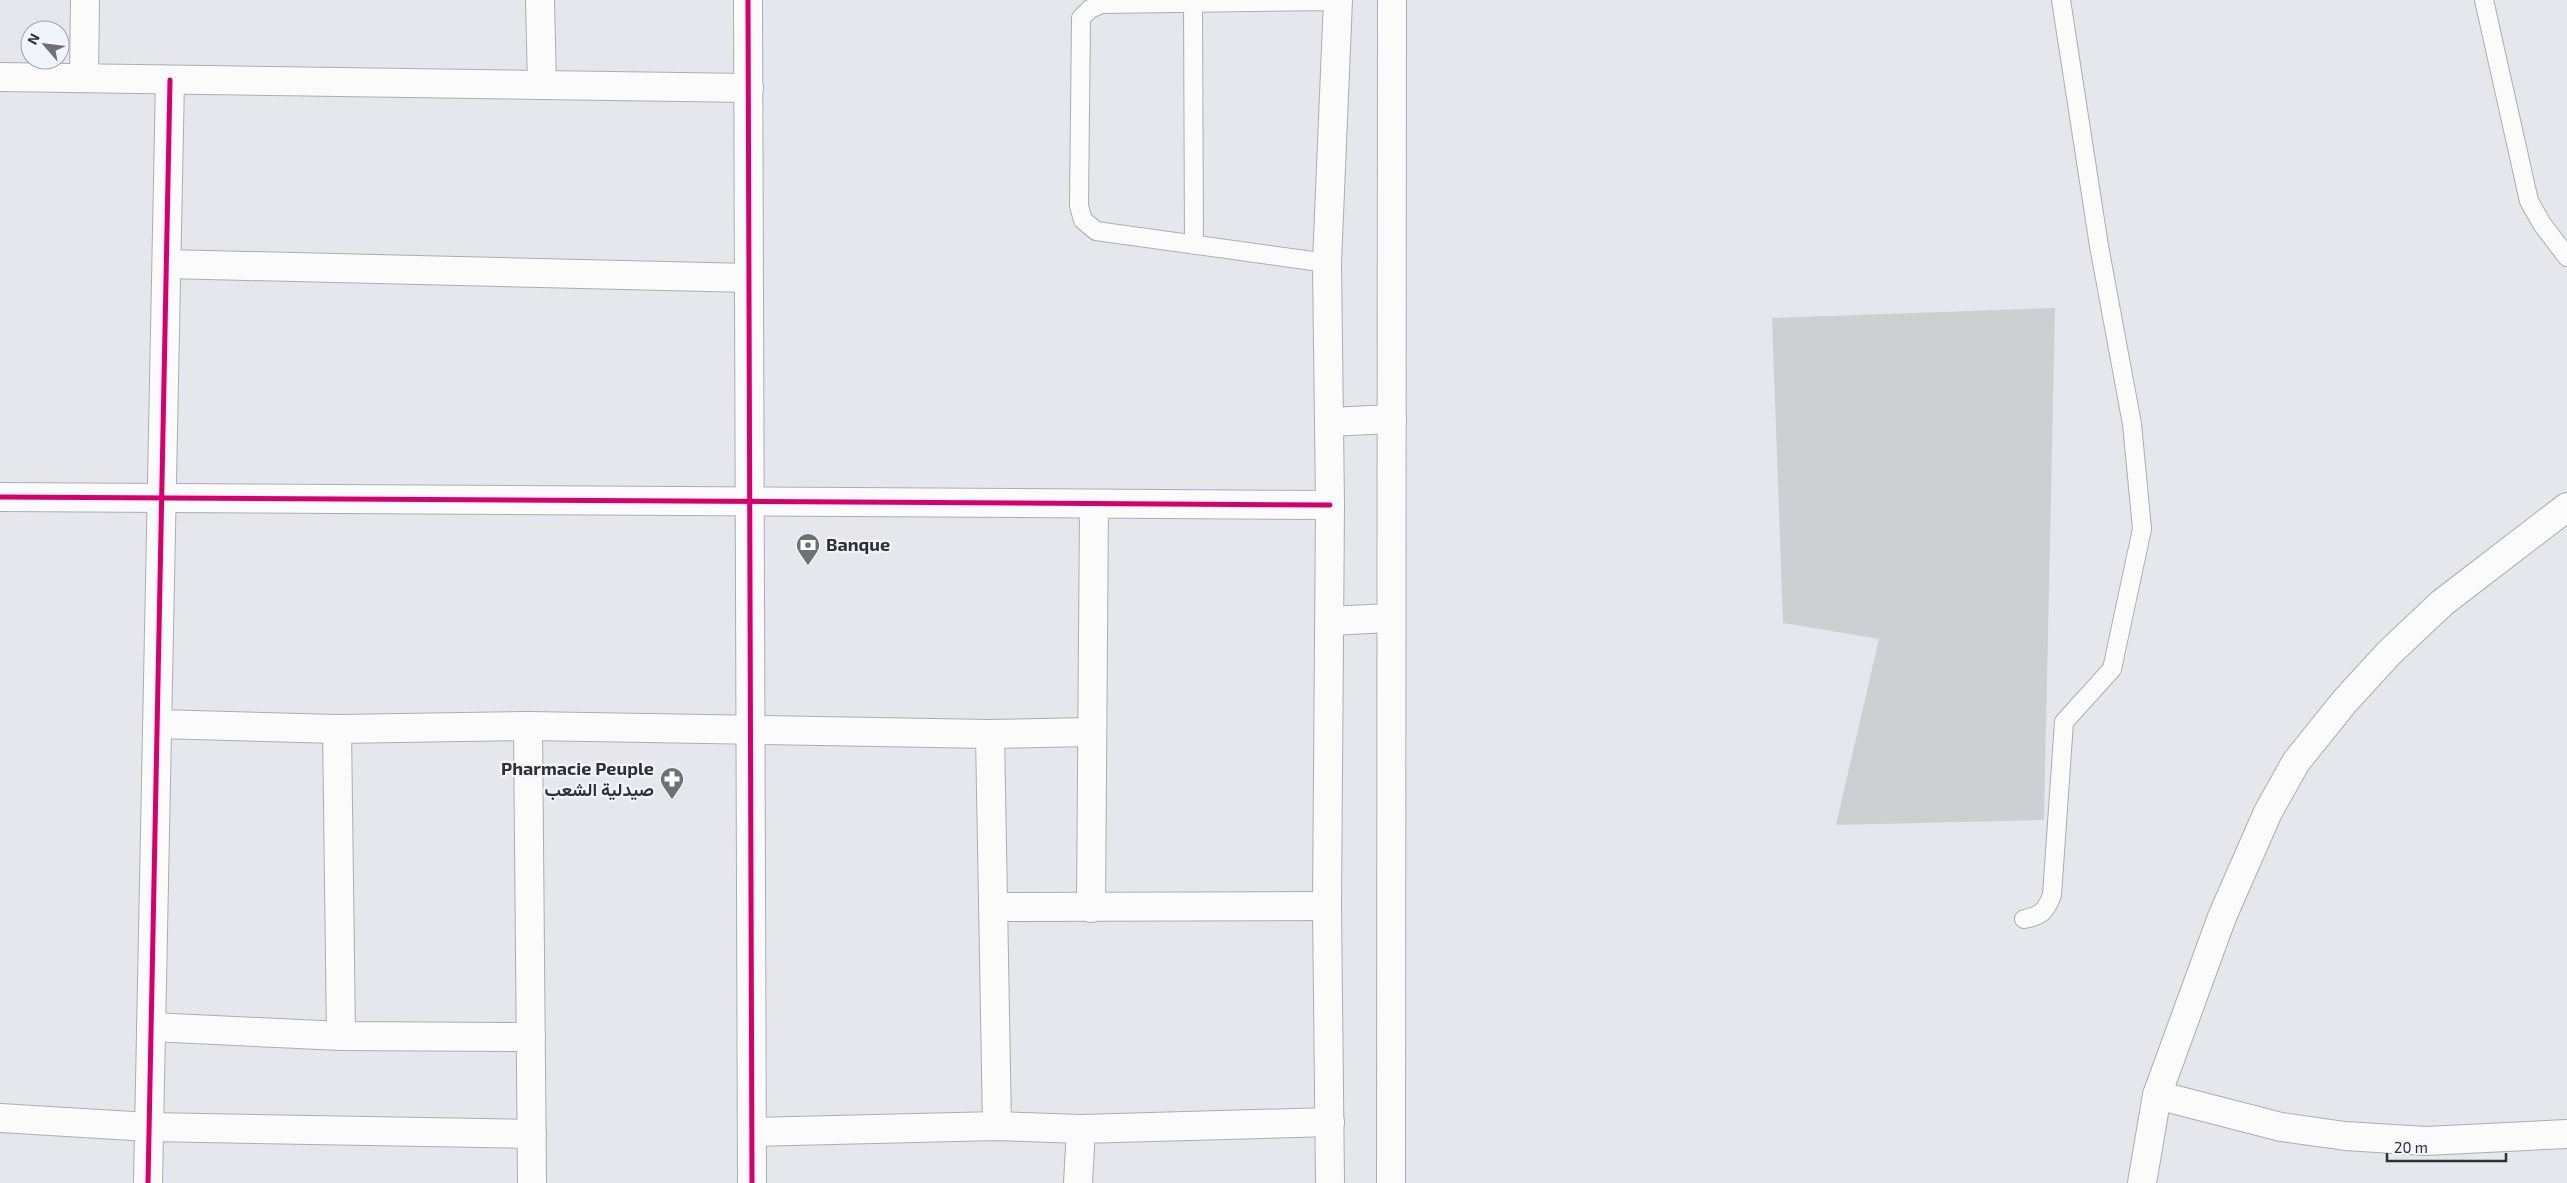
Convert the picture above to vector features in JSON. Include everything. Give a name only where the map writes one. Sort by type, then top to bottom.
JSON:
[{"type":"street","points":[[84,78],[85,0]]},
{"type":"street","points":[[540,0],[542,85]]},
{"type":"street","points":[[748,0],[752,1183]]},
{"type":"street","points":[[1330,1183],[1327,906],[1330,505],[1326,264],[1338,0]]},
{"type":"street","points":[[1391,1183],[1392,0]]},
{"type":"street","points":[[0,77],[749,88]]},
{"type":"street","points":[[148,1183],[170,80]]},
{"type":"street","points":[[167,264],[749,278]]},
{"type":"street","points":[[1329,422],[1392,419]]},
{"type":"street","points":[[0,498],[1330,505]]},
{"type":"street","points":[[1091,908],[1094,504]]},
{"type":"street","points":[[2142,1183],[2157,1095],[2222,917],[2268,812],[2296,762],[2345,701],[2396,646],[2442,603],[2567,507]]},
{"type":"street","points":[[1330,621],[1390,618]]},
{"type":"street","points":[[158,724],[337,729],[528,726],[990,734],[1092,732]]},
{"type":"street","points":[[528,726],[532,1183]]},
{"type":"street","points":[[337,729],[341,1036]]},
{"type":"street","points":[[990,734],[997,1126]]},
{"type":"street","points":[[993,907],[1327,906]]},
{"type":"street","points":[[151,1027],[341,1036],[531,1037]]},
{"type":"street","points":[[2157,1095],[2281,1127],[2345,1136],[2426,1141],[2567,1134]]},
{"type":"street","points":[[0,1118],[149,1127],[532,1134]]},
{"type":"street","points":[[752,1132],[997,1126],[1081,1129],[1330,1122]]},
{"type":"street","points":[[1078,1183],[1081,1129]]},
{"type":"lane","points":[[1326,264],[1096,231],[1083,220],[1078,206],[1081,18],[1090,9],[1102,4],[1338,0]]},
{"type":"lane","points":[[2024,919],[2037,917],[2047,909],[2052,895],[2064,722],[2112,669],[2142,530],[2132,424],[2099,246],[2061,0]]},
{"type":"lane","points":[[2484,0],[2529,201],[2542,224],[2567,257]]},
{"type":"lane","points":[[1193,3],[1194,245]]},
{"type":"building","points":[[2055,308],[2044,820],[1836,825],[1879,639],[1783,623],[1772,318]]},
{"type":"cycle path","points":[[748,0],[752,1183]]},
{"type":"cycle path","points":[[148,1183],[170,80]]},
{"type":"cycle path","points":[[0,497],[1330,505]]},
{"type":"place","name":"Banque","points":[[808,566]]},
{"type":"place","name":"Pharmacie Peuple صيدلية الشعب","points":[[672,800]]}]
